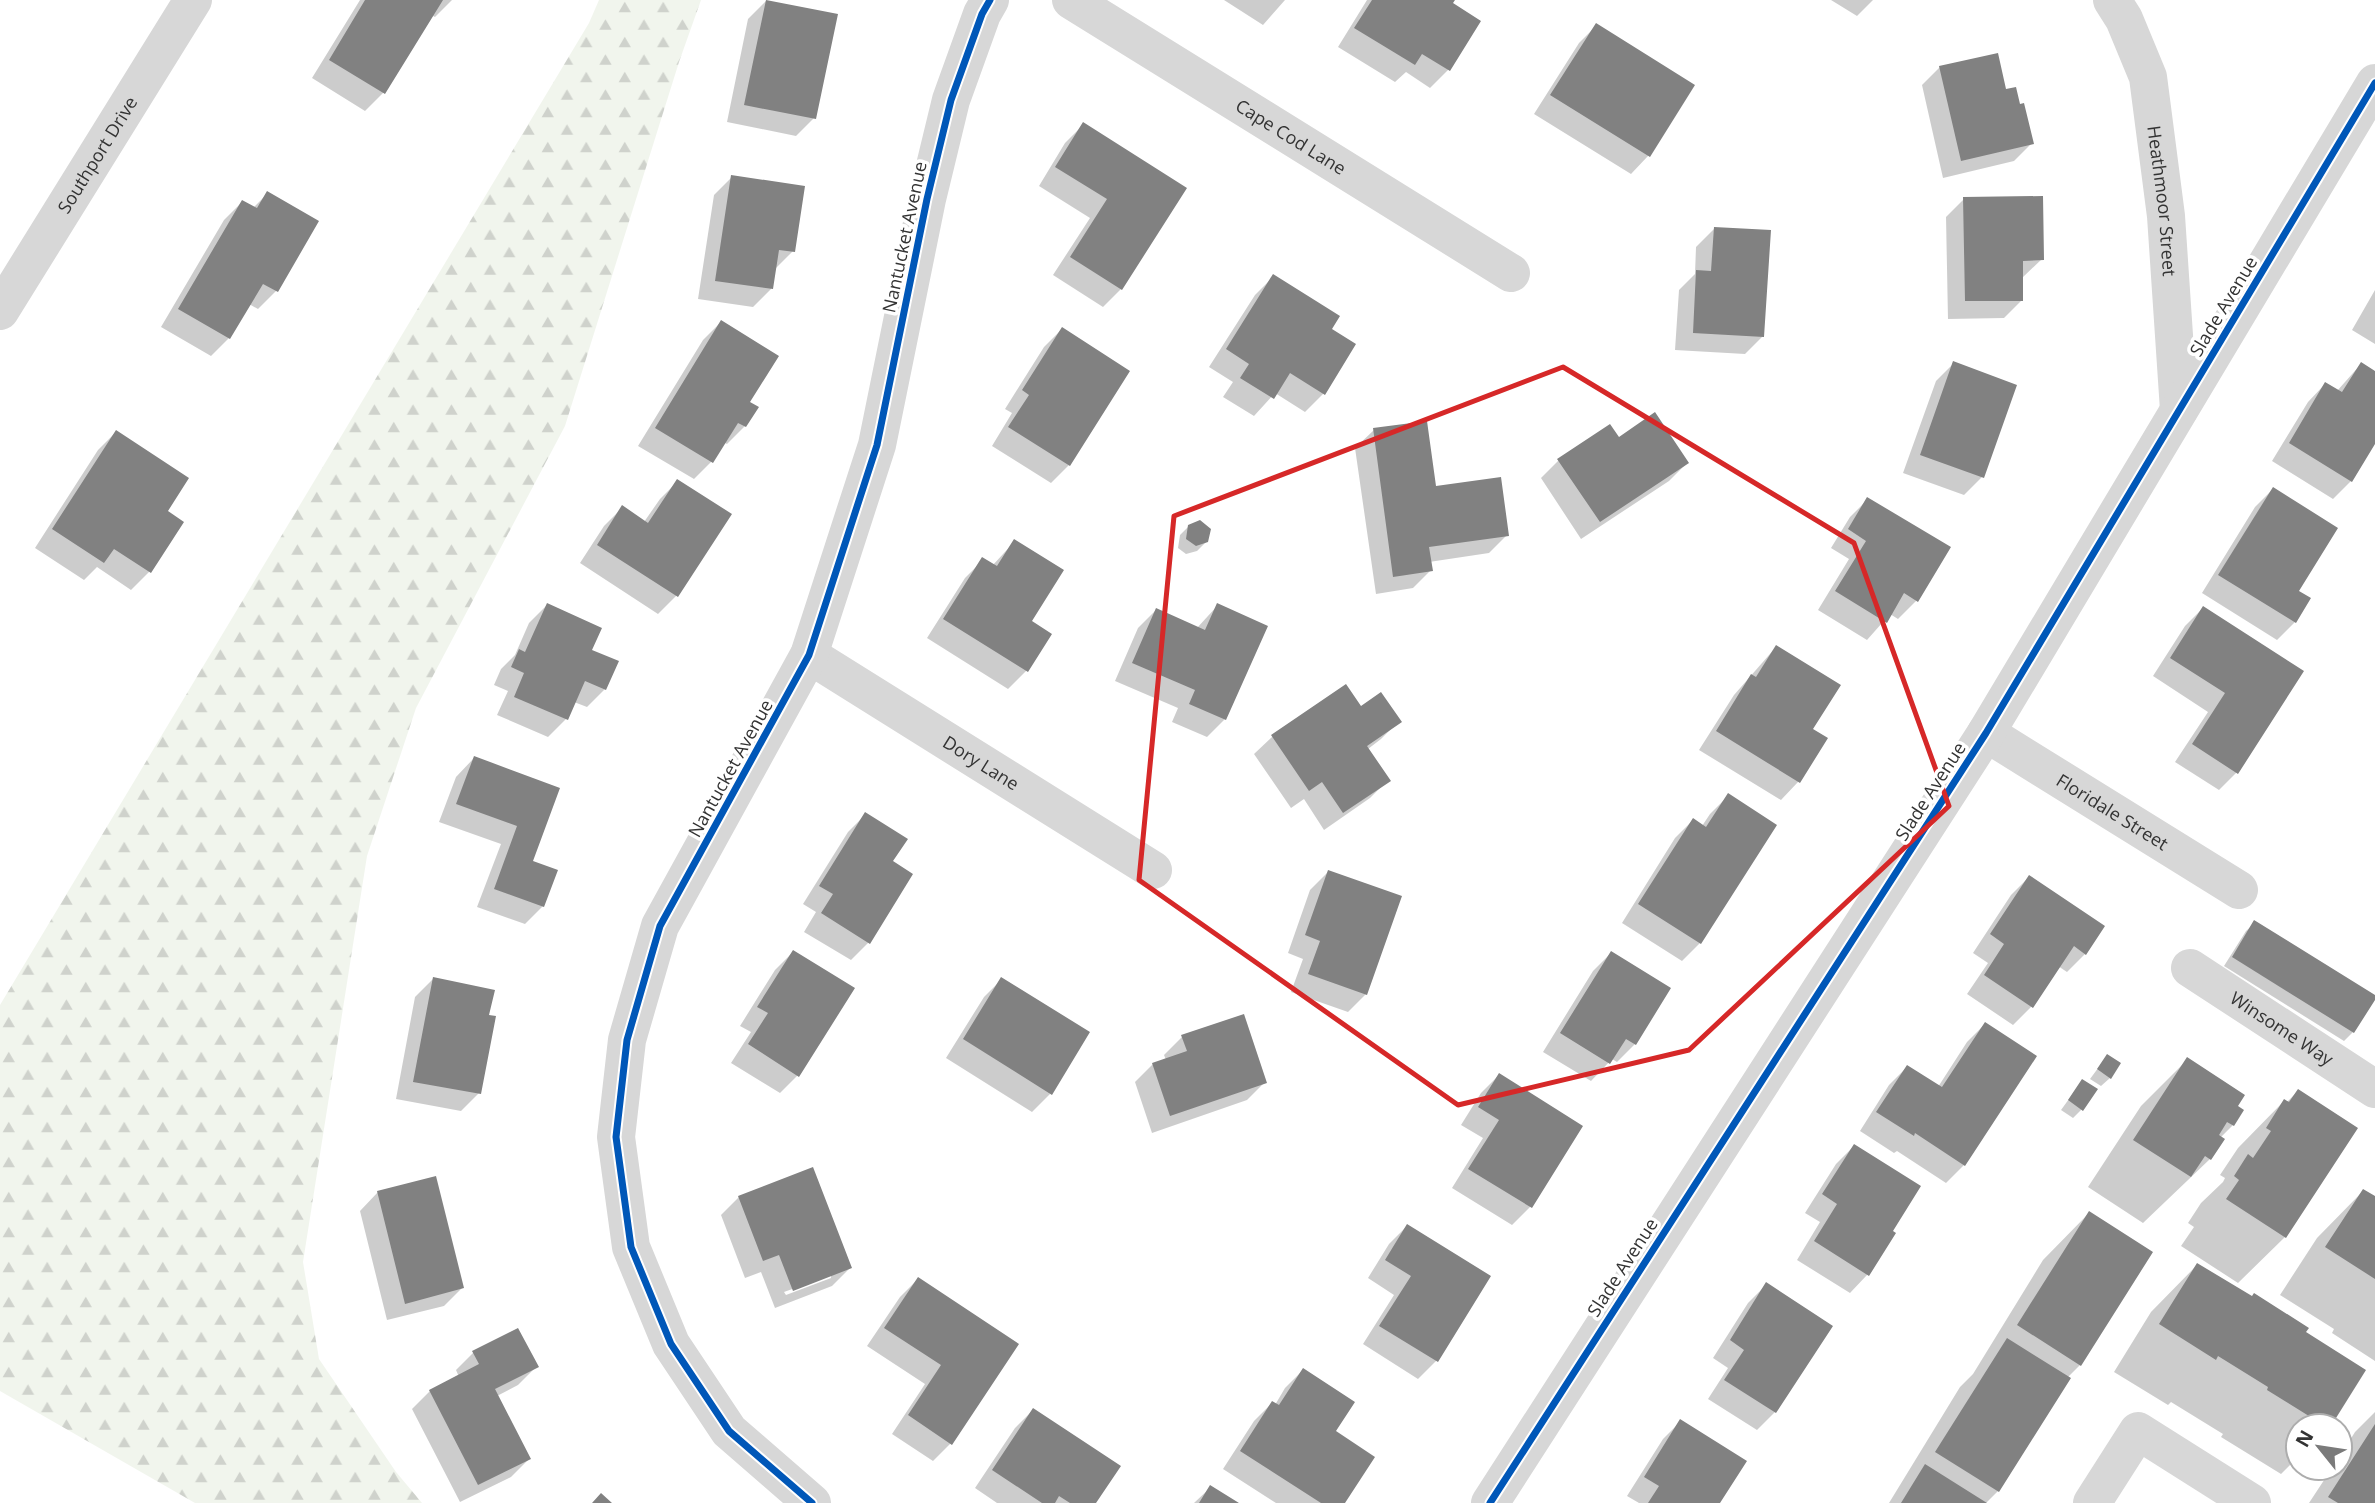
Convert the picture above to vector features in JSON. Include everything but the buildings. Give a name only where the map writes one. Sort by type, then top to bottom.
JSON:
[{"type":"street","name":"Southport Drive","points":[[0,311],[193,0]]},
{"type":"street","name":"Nantucket Avenue","points":[[812,1503],[729,1432],[671,1345],[631,1247],[616,1137],[627,1040],[660,926],[809,655],[877,445],[927,199],[951,100],[982,14],[990,0]]},
{"type":"street","name":"Cape Cod Lane","points":[[1071,0],[1511,273]]},
{"type":"street","name":"Heathmoor Street","points":[[2112,0],[2124,19],[2147,77],[2166,216],[2179,410]]},
{"type":"street","name":"Slade Avenue","points":[[1490,1503],[1986,733],[2375,83]]},
{"type":"street","name":"Dory Lane","points":[[809,655],[1153,870]]},
{"type":"street","name":"Floridale Street","points":[[1986,733],[2239,890]]},
{"type":"street","name":"Winsome Way","points":[[2190,968],[2375,1088]]},
{"type":"street","points":[[2092,1503],[2137,1431],[2252,1503]]},
{"type":"highlighted area","points":[[1563,367],[1854,543],[1949,806],[1689,1050],[1458,1105],[1139,880],[1174,516]]},
{"type":"green space","points":[[599,0],[701,0],[679,62],[565,426],[416,708],[367,856],[303,1262],[319,1359],[396,1472],[422,1503],[195,1503],[0,1391],[0,1005],[589,23]]},
{"type":"cycle path","points":[[812,1503],[729,1431],[671,1344],[631,1247],[616,1137],[627,1040],[660,926],[809,655],[877,445],[927,199],[951,100],[982,14],[990,0]]},
{"type":"cycle path","points":[[1490,1503],[1986,733],[2375,83]]}]
